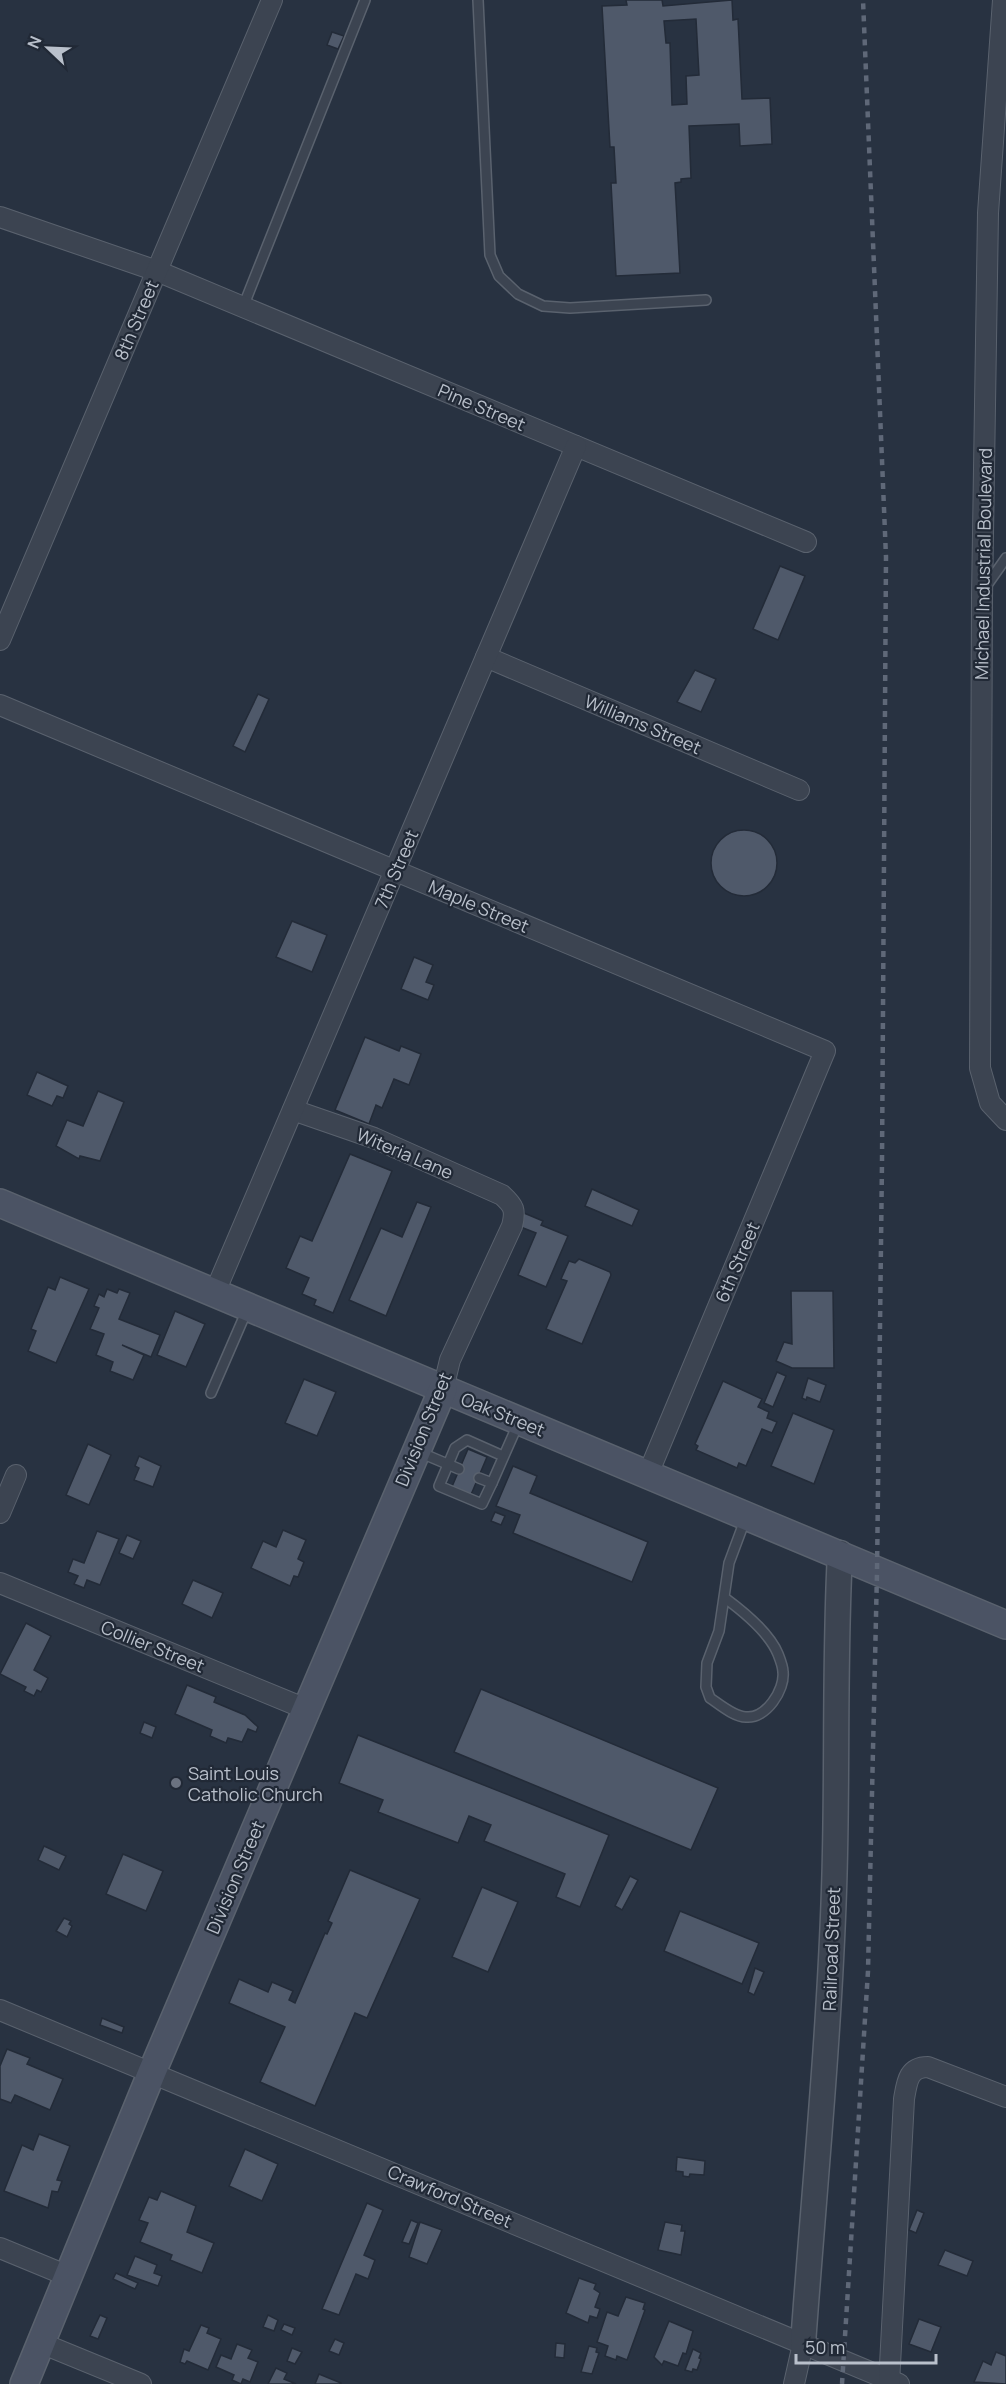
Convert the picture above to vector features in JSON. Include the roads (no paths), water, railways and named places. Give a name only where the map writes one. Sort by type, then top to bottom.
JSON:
[{"type":"main road","name":"Oak Street","points":[[0,1203],[840,1553],[877,1572],[1006,1624]]},
{"type":"main road","name":"Division Street","points":[[24,2384],[152,2072],[443,1389]]},
{"type":"street","name":"8th Street","points":[[0,640],[272,0]]},
{"type":"street","name":"Michael Industrial Boulevard","points":[[1003,0],[988,213],[982,598],[980,1068],[990,1102],[1006,1120]]},
{"type":"street","name":"Pine Street","points":[[0,217],[157,272],[806,542]]},
{"type":"street","name":"7th Street","points":[[215,1292],[576,446]]},
{"type":"street","name":"Williams Street","points":[[486,657],[799,790]]},
{"type":"street","name":"Maple Street","points":[[0,705],[825,1051]]},
{"type":"street","name":"6th Street","points":[[648,1474],[825,1051]]},
{"type":"street","name":"Witeria Lane","points":[[292,1110],[374,1138],[502,1195],[514,1206]]},
{"type":"street","name":"Division Street","points":[[443,1389],[450,1360],[512,1226],[514,1206]]},
{"type":"street","points":[[0,1513],[16,1475]]},
{"type":"street","name":"Railroad Street","points":[[803,2343],[830,1984],[834,1887],[836,1639],[840,1553]]},
{"type":"street","name":"Collier Street","points":[[0,1583],[306,1710]]},
{"type":"street","name":"Crawford Street","points":[[0,2010],[803,2343],[893,2383]]},
{"type":"street","points":[[893,2383],[904,2099],[911,2072],[920,2067],[928,2067],[1006,2097]]},
{"type":"street","points":[[0,2248],[68,2276]]},
{"type":"street","points":[[41,2343],[141,2384]]},
{"type":"street","points":[[794,2384],[803,2343]]},
{"type":"lane","points":[[243,307],[365,0]]},
{"type":"lane","points":[[478,0],[490,255],[499,276],[518,294],[543,306],[570,308],[706,300]]},
{"type":"lane","points":[[982,598],[988,581],[1006,558]]},
{"type":"lane","points":[[212,1393],[248,1306]]},
{"type":"lane","points":[[503,1456],[467,1440],[455,1448],[439,1486],[482,1504],[519,1420]]},
{"type":"lane","points":[[416,1451],[459,1469]]},
{"type":"lane","points":[[479,1478],[492,1483]]},
{"type":"lane","points":[[725,1598],[759,1628],[777,1652],[784,1673],[778,1695],[765,1710],[755,1716],[745,1718],[733,1713],[710,1698],[706,1687],[707,1663],[719,1631],[729,1563],[747,1515]]},
{"type":"railway","points":[[842,2384],[868,1971],[877,1572],[882,1162],[886,557],[863,0]]},
{"type":"place","name":"Saint Louis Catholic Church","points":[[176,1783]]}]
